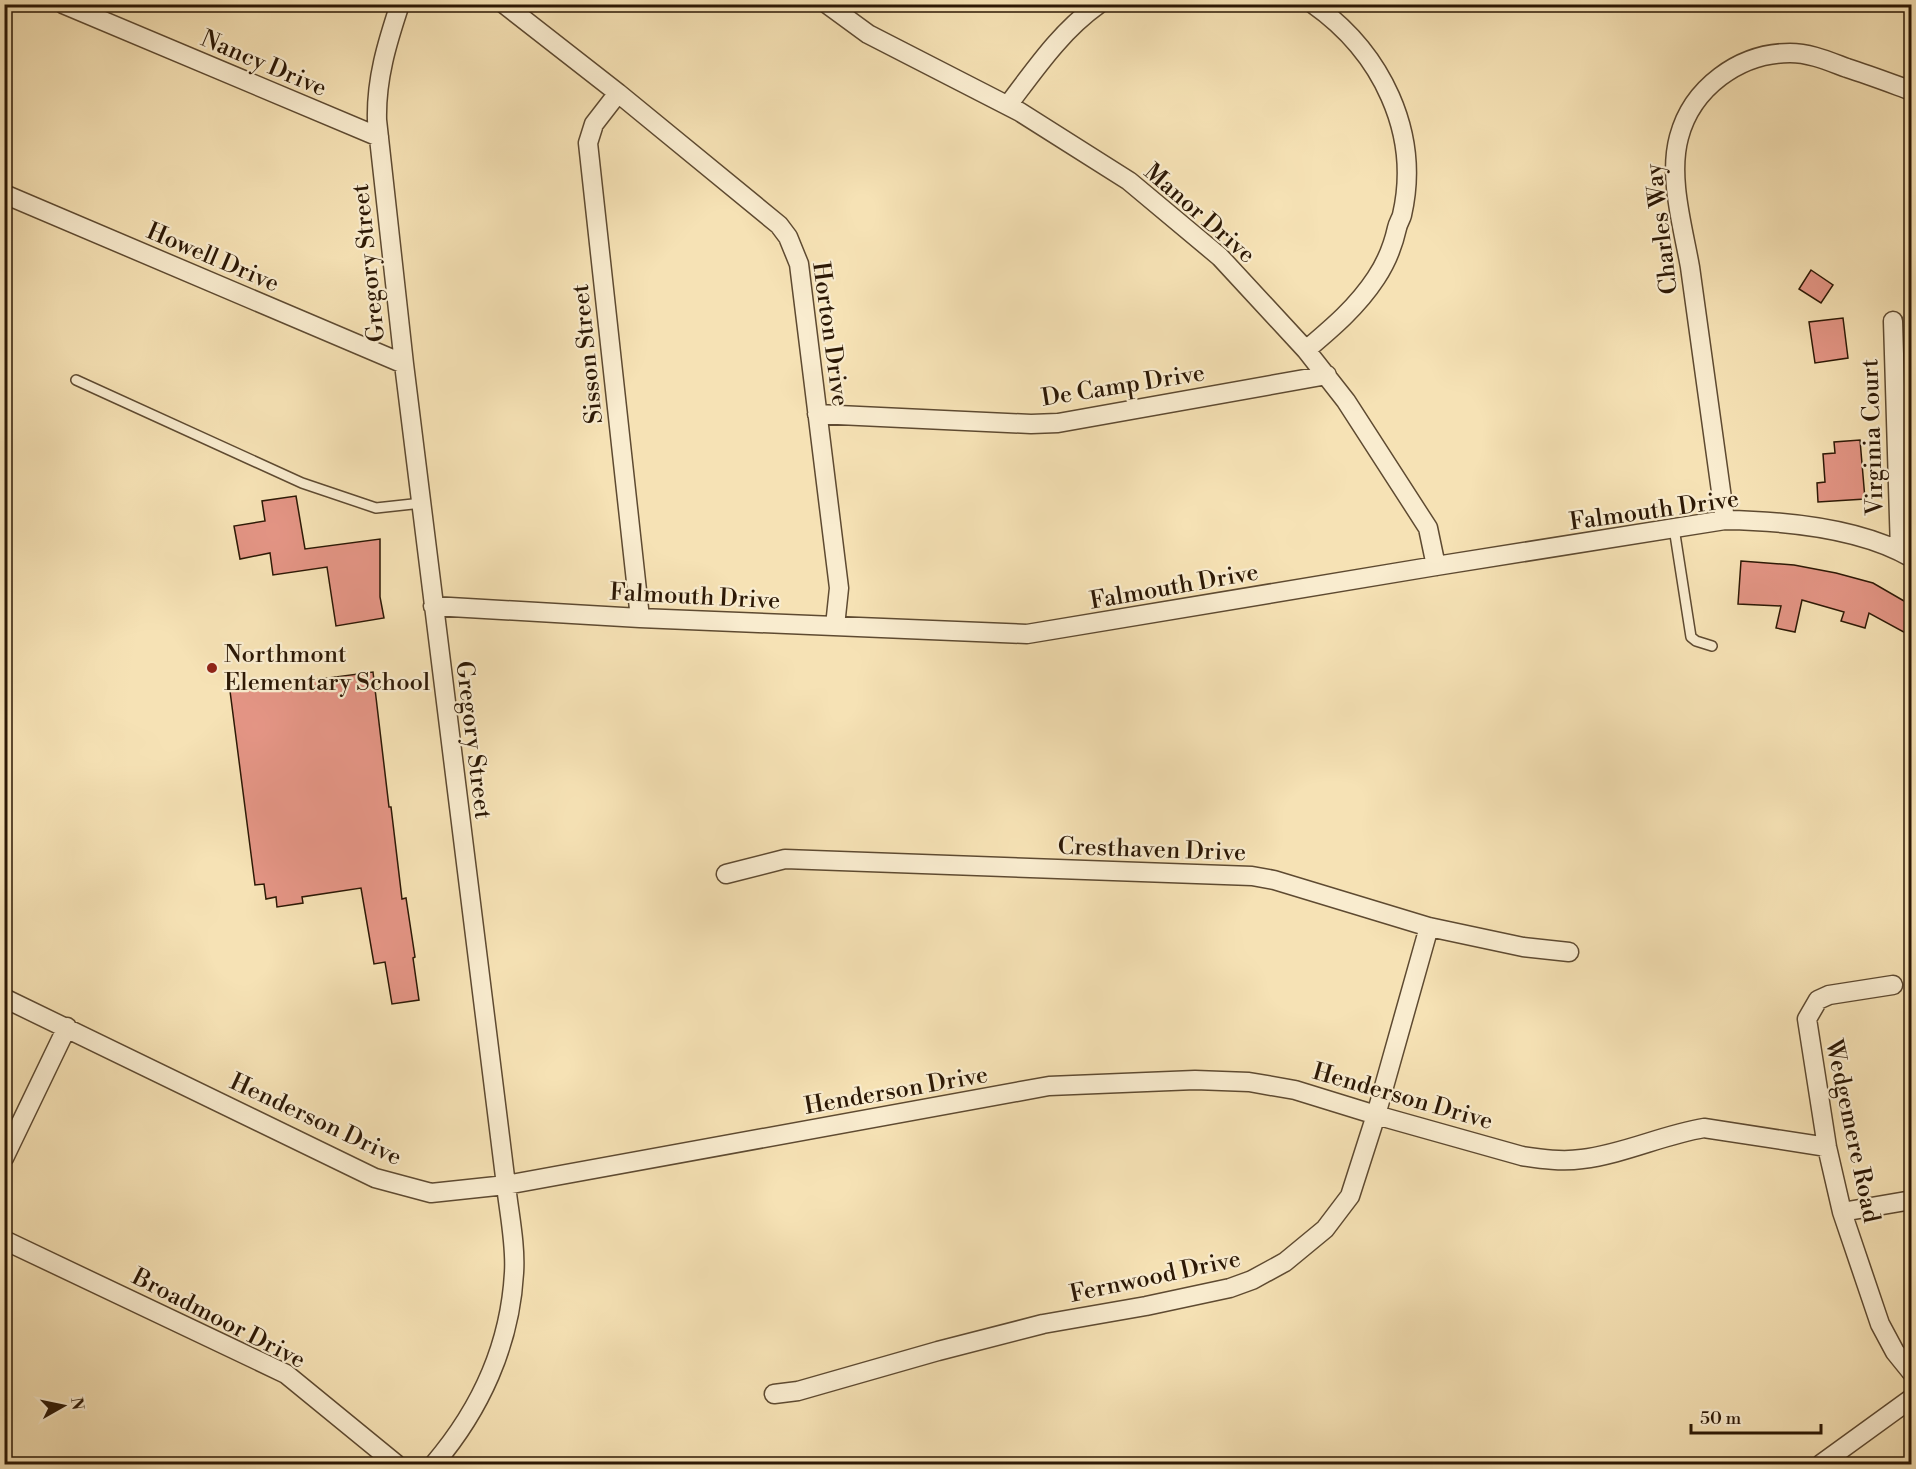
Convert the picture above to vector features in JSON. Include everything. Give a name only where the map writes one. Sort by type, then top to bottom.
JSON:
[{"type":"street","name":"Nancy Drive","points":[[63,4],[379,137]]},
{"type":"street","name":"Gregory Street","points":[[400,4],[387,43],[378,82],[379,137],[433,606],[506,1185],[514,1270],[507,1326],[499,1353],[478,1402],[465,1424],[434,1464]]},
{"type":"street","name":"Horton Drive","points":[[504,4],[618,93],[779,225],[788,237],[799,264],[839,588],[835,626]]},
{"type":"street","name":"Manor Drive","points":[[827,4],[868,34],[1008,105],[1129,181],[1167,210],[1220,257],[1327,375],[1371,437],[1428,528],[1436,566]]},
{"type":"street","points":[[1008,105],[1071,26],[1099,4]]},
{"type":"street","points":[[1306,350],[1349,313],[1364,296],[1381,270],[1401,216],[1406,171],[1404,149],[1395,108],[1374,65],[1351,35],[1313,4]]},
{"type":"street","name":"Charles Way","points":[[1725,520],[1690,270],[1677,201],[1675,153],[1685,119],[1694,104],[1718,78],[1746,61],[1776,53],[1808,54],[1911,91]]},
{"type":"street","name":"Sisson Street","points":[[618,93],[594,124],[588,143],[640,618]]},
{"type":"street","name":"Howell Drive","points":[[4,194],[404,364]]},
{"type":"street","name":"Virginia Court","points":[[1893,321],[1906,555]]},
{"type":"street","name":"De Camp Drive","points":[[817,414],[1031,424],[1058,423],[1327,375]]},
{"type":"street","name":"Falmouth Drive","points":[[433,606],[640,618],[1027,634],[1725,520],[1769,521],[1845,534],[1906,555]]},
{"type":"street","name":"Cresthaven Drive","points":[[726,874],[785,859],[1252,876],[1274,880],[1429,927],[1523,947],[1569,952]]},
{"type":"street","name":"Fernwood Drive","points":[[774,1394],[798,1391],[938,1350],[1043,1324],[1230,1288],[1252,1280],[1292,1257],[1310,1243],[1338,1213],[1350,1196],[1376,1115],[1429,927]]},
{"type":"street","name":"Wedgemere Road","points":[[1893,985],[1829,994],[1818,1000],[1807,1019],[1827,1147],[1842,1212],[1880,1324],[1895,1352],[1911,1373]]},
{"type":"street","name":"Henderson Drive","points":[[4,998],[375,1178],[431,1193],[506,1185],[1049,1086],[1195,1080],[1249,1082],[1294,1090],[1522,1156],[1541,1159],[1561,1161],[1595,1157],[1684,1131],[1704,1128],[1827,1147]]},
{"type":"street","points":[[4,1158],[67,1027]]},
{"type":"street","points":[[1842,1212],[1911,1200]]},
{"type":"street","name":"Broadmoor Drive","points":[[4,1240],[286,1374],[396,1464]]},
{"type":"street","points":[[1821,1464],[1911,1398]]},
{"type":"lane","points":[[76,380],[302,483],[376,508],[422,503]]},
{"type":"lane","points":[[1674,528],[1691,637],[1712,646]]},
{"type":"building","points":[[1811,270],[1833,285],[1821,303],[1799,289]]},
{"type":"building","points":[[1843,318],[1848,358],[1815,363],[1809,322]]},
{"type":"building","points":[[1860,440],[1865,499],[1818,502],[1817,483],[1825,482],[1823,454],[1835,453],[1834,442]]},
{"type":"building","points":[[296,496],[305,549],[380,539],[380,597],[384,618],[336,626],[327,567],[273,575],[270,553],[240,559],[234,526],[265,521],[262,501]]},
{"type":"building","points":[[1741,561],[1794,565],[1873,583],[1911,605],[1911,636],[1869,613],[1865,628],[1841,621],[1844,612],[1802,600],[1795,632],[1776,628],[1781,606],[1738,604]]},
{"type":"building","points":[[373,672],[389,807],[391,807],[402,899],[406,898],[419,1000],[392,1004],[385,962],[374,964],[361,888],[302,897],[303,903],[277,907],[276,897],[266,899],[264,884],[255,885],[230,691]]},
{"type":"place","name":"Northmont Elementary School","points":[[212,668]]}]
